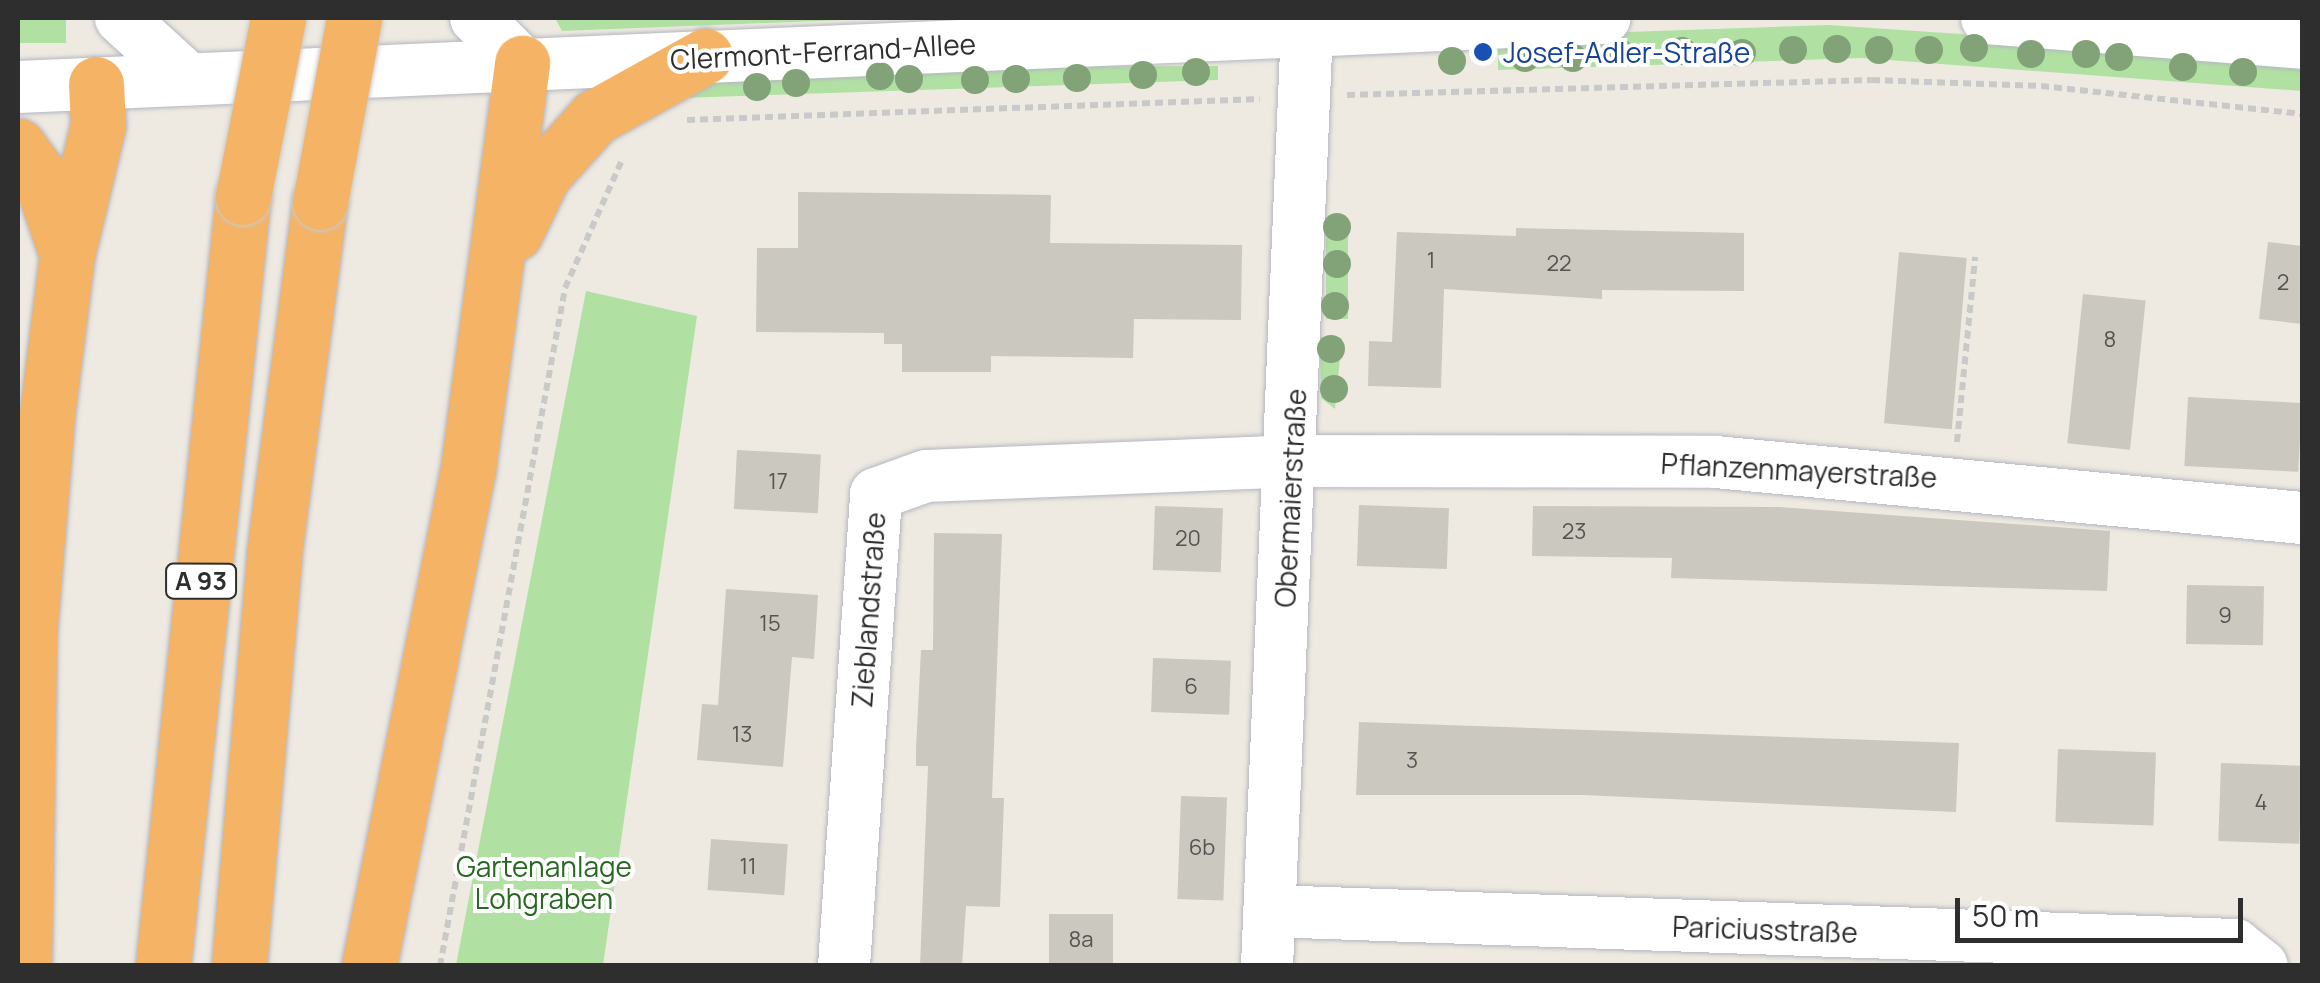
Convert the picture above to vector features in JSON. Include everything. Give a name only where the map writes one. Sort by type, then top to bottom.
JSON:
[{"type":"highway","name":"A 93","points":[[163,966],[242,197],[278,18]]},
{"type":"highway","name":"A 93","points":[[238,966],[274,554],[320,202],[354,18]]},
{"type":"highway","points":[[369,966],[502,258],[531,40]]},
{"type":"highway","points":[[502,258],[568,144],[596,117],[706,56]]},
{"type":"highway","points":[[24,966],[29,636],[66,255],[98,124],[96,84]]},
{"type":"highway","points":[[18,146],[40,176],[66,255]]},
{"type":"street","points":[[94,18],[96,84]]},
{"type":"street","points":[[121,18],[188,79]]},
{"type":"street","points":[[476,18],[531,40]]},
{"type":"street","name":"Clermont-Ferrand-Allee","points":[[18,87],[188,79],[531,40],[706,56],[1604,18]]},
{"type":"street","points":[[1988,18],[2302,43]]},
{"type":"street","name":"Obermaierstraße","points":[[1267,966],[1292,461],[1307,29]]},
{"type":"street","name":"Pflanzenmayerstraße","points":[[1292,461],[1716,462],[1953,478],[2302,518]]},
{"type":"street","name":"Zieblandstraße","points":[[844,966],[876,494],[926,476],[1292,461]]},
{"type":"street","name":"Pariciusstraße","points":[[1270,911],[2236,945],[2260,962]]},
{"type":"path","points":[[682,120],[1872,80],[2041,86],[2302,114]]},
{"type":"path","points":[[440,966],[565,288],[626,153]]},
{"type":"path","points":[[1953,478],[1976,257]]},
{"type":"green space","points":[[18,18],[66,18],[66,43],[18,43]]},
{"type":"green space","points":[[555,18],[893,18],[562,31]]},
{"type":"green space","points":[[1828,25],[2302,57],[2302,91],[1862,58],[1498,70],[1498,44],[1539,35]]},
{"type":"green space","points":[[1218,66],[1218,80],[648,99],[680,85],[966,67]]},
{"type":"green space","points":[[1326,220],[1348,220],[1348,319],[1326,319]]},
{"type":"green space","name":"Gartenanlage Lohgraben","points":[[586,291],[697,316],[603,965],[456,965]]},
{"type":"green space","points":[[1320,337],[1342,338],[1335,409],[1321,398]]},
{"type":"building","points":[[798,192],[1051,195],[1050,243],[1242,245],[1241,320],[1134,319],[1133,358],[991,356],[991,372],[902,372],[902,344],[884,344],[884,333],[756,332],[757,248],[798,248]]},
{"type":"building","points":[[1516,228],[1744,233],[1744,291],[1602,290],[1602,299],[1444,289],[1441,388],[1368,386],[1369,341],[1392,342],[1397,232],[1516,236]]},
{"type":"building","points":[[2268,242],[2302,246],[2302,324],[2259,319]]},
{"type":"building","points":[[1899,252],[1967,258],[1952,429],[1884,423]]},
{"type":"building","points":[[2083,294],[2146,301],[2130,450],[2067,443]]},
{"type":"building","points":[[2188,397],[2302,403],[2298,472],[2184,466]]},
{"type":"building","points":[[737,450],[821,454],[818,513],[734,509]]},
{"type":"building","points":[[1359,505],[1449,508],[1447,569],[1357,566]]},
{"type":"building","points":[[1155,506],[1223,508],[1221,572],[1153,570]]},
{"type":"building","points":[[1533,506],[1779,507],[2110,531],[2107,591],[1671,578],[1672,558],[1532,556]]},
{"type":"building","points":[[934,533],[1002,534],[992,798],[1004,798],[1000,907],[966,906],[962,966],[920,966],[928,766],[916,766],[916,749],[921,650],[933,650]]},
{"type":"building","points":[[2187,585],[2264,586],[2263,645],[2186,644]]},
{"type":"building","points":[[726,589],[818,595],[814,659],[792,657],[783,767],[697,760],[702,704],[718,705]]},
{"type":"building","points":[[1153,658],[1231,661],[1229,715],[1151,712]]},
{"type":"building","points":[[1359,722],[1959,743],[1956,812],[1583,795],[1356,795]]},
{"type":"building","points":[[2058,749],[2156,752],[2153,825],[2055,822]]},
{"type":"building","points":[[2221,763],[2302,766],[2299,844],[2218,841]]},
{"type":"building","points":[[1181,796],[1227,798],[1223,901],[1177,899]]},
{"type":"building","points":[[711,839],[788,844],[784,895],[707,890]]},
{"type":"building","points":[[1049,914],[1113,914],[1113,965],[1049,965]]},
{"type":"place","name":"Josef-Adler-Straße","points":[[1483,52]]}]
